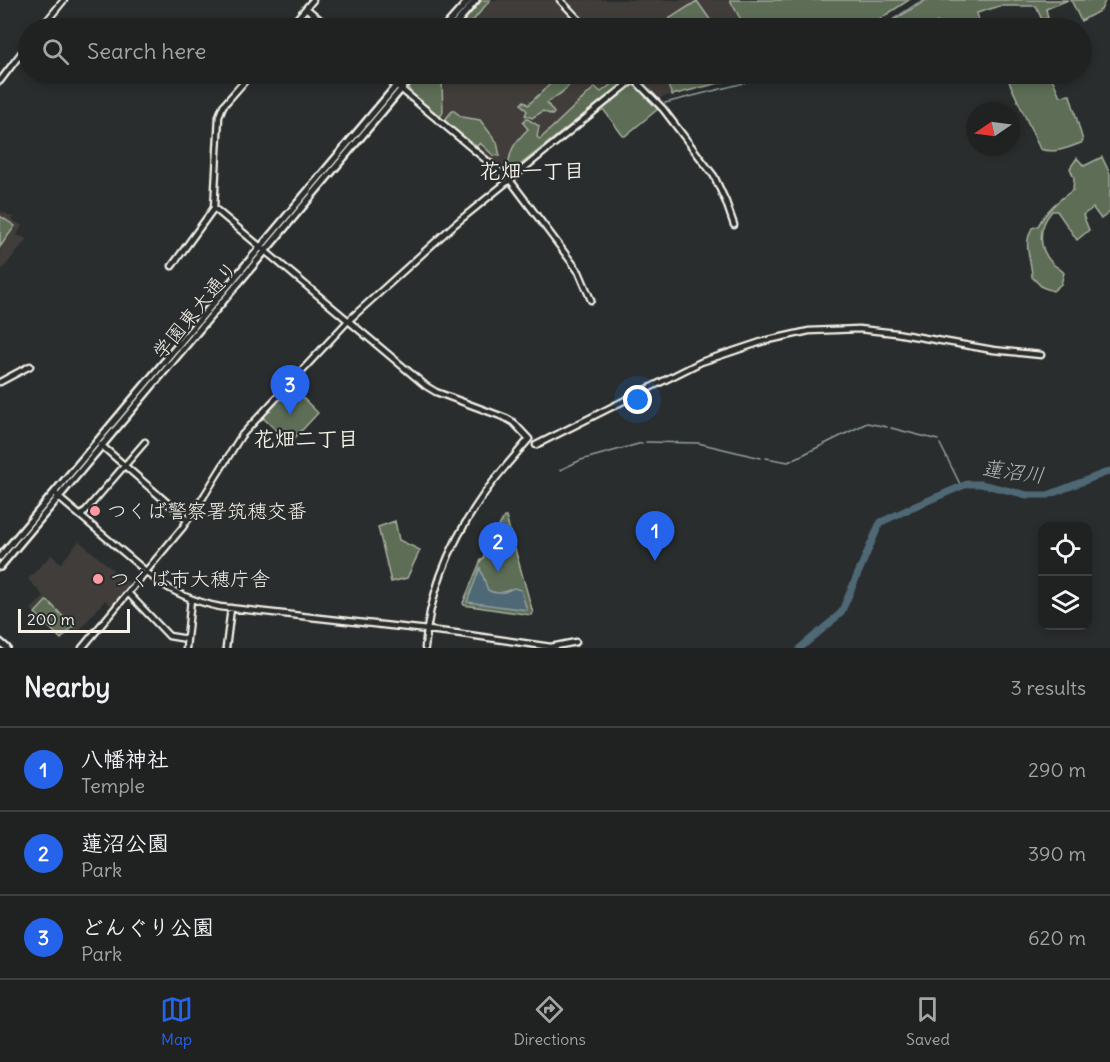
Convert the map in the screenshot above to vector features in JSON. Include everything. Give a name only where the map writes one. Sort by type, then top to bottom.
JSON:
[{"type":"main road","points":[[453,18],[469,0]]},
{"type":"main road","points":[[461,18],[476,0]]},
{"type":"main road","name":"学園東大通り","points":[[0,567],[57,495],[402,84]]},
{"type":"main road","name":"学園東大通り","points":[[0,557],[101,445],[263,249]]},
{"type":"main road","points":[[0,642],[7,648]]},
{"type":"street","points":[[49,18],[64,0]]},
{"type":"street","points":[[298,18],[313,0]]},
{"type":"street","points":[[560,0],[577,18]]},
{"type":"street","points":[[306,8],[318,18]]},
{"type":"street","points":[[0,81],[18,58]]},
{"type":"street","points":[[172,266],[214,208],[219,116],[223,106],[242,84]]},
{"type":"street","points":[[395,84],[510,180],[579,272],[591,300]]},
{"type":"street","points":[[82,648],[187,520],[241,436],[348,321],[454,225],[628,84]]},
{"type":"street","points":[[639,84],[663,109],[714,176],[734,225]]},
{"type":"street","points":[[214,208],[426,386],[506,418],[529,439],[482,496],[459,535],[434,592],[426,630],[425,648]]},
{"type":"street","points":[[536,445],[701,362],[764,341],[809,332],[859,329],[896,333],[984,349],[1041,355]]},
{"type":"street","points":[[0,382],[30,366]]},
{"type":"street","points":[[81,516],[145,442]]},
{"type":"street","points":[[101,445],[187,520]]},
{"type":"street","points":[[57,495],[146,572],[163,585],[191,599],[231,608],[551,647],[576,642]]},
{"type":"street","points":[[128,593],[169,636],[187,639]]},
{"type":"street","points":[[186,648],[191,599]]},
{"type":"street","points":[[226,648],[231,608]]},
{"type":"shaded area","points":[[482,0],[556,0],[573,18],[467,18]]},
{"type":"shaded area","points":[[563,0],[909,0],[881,18],[580,18]]},
{"type":"shaded area","points":[[412,84],[622,84],[507,173],[410,92],[409,87]]},
{"type":"shaded area","points":[[643,84],[714,84],[658,98]]},
{"type":"shaded area","points":[[0,211],[13,217],[11,219],[22,226],[17,235],[27,239],[0,272]]},
{"type":"shaded area","points":[[79,541],[132,586],[113,607],[105,600],[78,632],[72,627],[61,639],[31,609],[44,597],[28,579],[51,555],[61,563]]},
{"type":"green space","points":[[482,0],[490,0],[475,18],[467,18]]},
{"type":"green space","points":[[730,0],[909,0],[881,18],[740,18]]},
{"type":"green space","points":[[926,0],[1068,0],[1046,9],[1048,18],[1041,18],[1036,6],[1000,6],[977,13],[978,18],[897,18]]},
{"type":"green space","points":[[1071,0],[1105,1],[1101,10],[1086,18],[1080,18]]},
{"type":"green space","points":[[697,1],[709,18],[670,18]]},
{"type":"green space","points":[[412,84],[442,84],[443,112],[440,117],[410,92],[409,87]]},
{"type":"green space","points":[[550,84],[570,84],[547,103],[554,113],[552,115],[543,111],[532,118],[525,115],[527,111],[521,104],[524,101],[528,105]]},
{"type":"green space","points":[[612,84],[622,84],[507,173],[513,148],[528,129],[523,123],[526,118],[539,126],[537,137],[540,139],[595,87],[601,92]]},
{"type":"green space","points":[[667,84],[715,84],[672,95]]},
{"type":"green space","points":[[1010,84],[1055,84],[1060,96],[1070,95],[1083,141],[1061,150],[1040,149]]},
{"type":"green space","points":[[632,86],[637,86],[658,109],[623,136],[603,109]]},
{"type":"green space","points":[[453,110],[462,117],[480,120],[497,142],[500,156],[493,155],[480,143],[476,147],[444,121]]},
{"type":"green space","points":[[1102,157],[1110,174],[1110,212],[1101,219],[1093,208],[1083,215],[1089,230],[1077,240],[1057,211],[1052,211],[1044,224],[1042,244],[1048,258],[1064,273],[1061,284],[1053,291],[1042,287],[1032,277],[1028,241],[1032,228],[1038,226],[1053,206],[1073,190],[1074,178],[1070,168],[1077,158],[1084,166]]},
{"type":"green space","points":[[0,216],[15,226],[0,247]]},
{"type":"green space","points":[[292,387],[318,413],[289,442],[262,417]]},
{"type":"green space","points":[[506,517],[533,613],[531,615],[463,603],[481,560]]},
{"type":"green space","points":[[395,521],[399,540],[420,550],[407,578],[391,582],[378,527]]},
{"type":"green space","points":[[46,601],[73,627],[61,639],[35,613]]},
{"type":"water","points":[[480,568],[488,590],[498,593],[514,588],[521,590],[527,610],[467,602]]},
{"type":"waterway","points":[[895,18],[922,0]]},
{"type":"waterway","points":[[665,103],[740,84]]},
{"type":"waterway","points":[[766,458],[788,462],[867,423],[887,427]]},
{"type":"waterway","points":[[891,428],[938,440]]},
{"type":"waterway","points":[[646,442],[698,443],[761,458]]},
{"type":"waterway","points":[[560,470],[581,460],[642,443]]},
{"type":"waterway","points":[[940,444],[961,486]]},
{"type":"waterway","name":"蓮沼川","points":[[913,507],[967,484],[981,484],[1027,495],[1048,495],[1110,471]]},
{"type":"waterway","name":"蓮沼川","points":[[834,619],[841,613],[881,522],[909,509]]},
{"type":"waterway","name":"蓮沼川","points":[[800,648],[831,622]]},
{"type":"place","name":"どんぐり公園","points":[[290,415]]},
{"type":"place","name":"つくば警察署筑穂交番","points":[[95,511]]},
{"type":"place","name":"八幡神社","points":[[655,561]]},
{"type":"place","name":"蓮沼公園","points":[[498,572]]},
{"type":"place","name":"つくば市大穂庁舎","points":[[98,579]]},
{"type":"district","name":"花畑一丁目","points":[[532,171]]},
{"type":"district","name":"花畑二丁目","points":[[306,439]]}]
